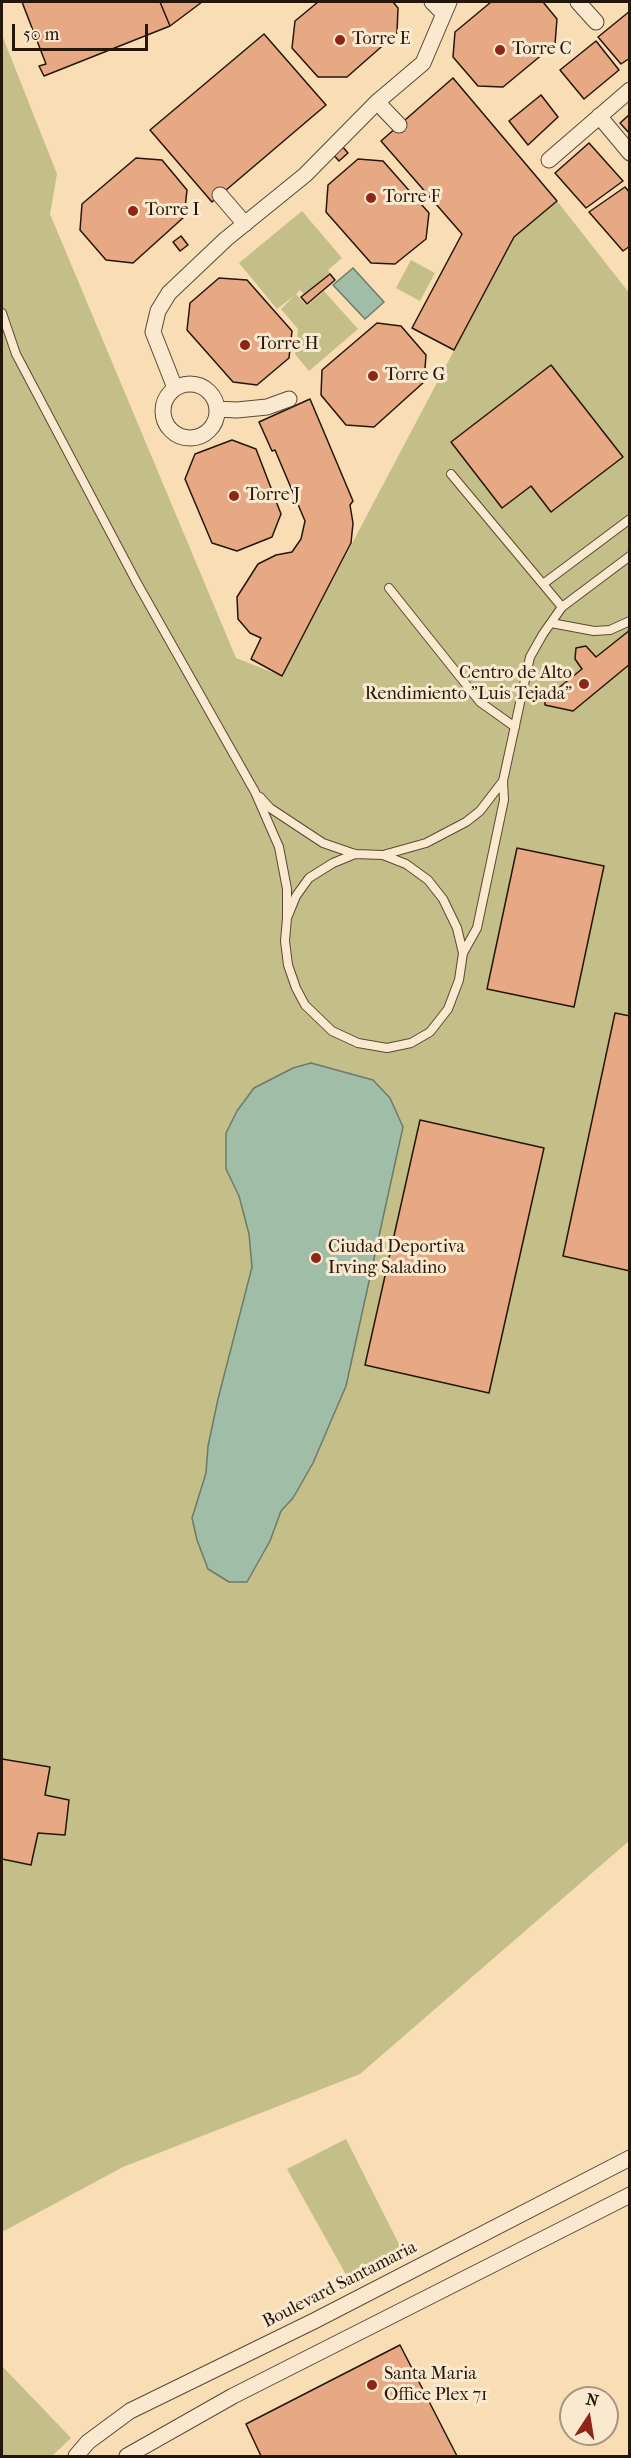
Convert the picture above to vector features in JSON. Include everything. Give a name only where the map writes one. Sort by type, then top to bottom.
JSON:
[{"type":"street","points":[[176,388],[153,332],[158,311],[169,293],[206,257],[305,175],[377,102],[423,63],[447,8],[432,2]]},
{"type":"street","points":[[578,2],[596,22]]},
{"type":"street","points":[[549,160],[630,90]]},
{"type":"street","points":[[377,102],[399,125]]},
{"type":"street","points":[[599,116],[630,153]]},
{"type":"street","points":[[220,195],[245,224]]},
{"type":"street","points":[[186,384],[197,385],[207,390],[214,398],[217,409],[213,426],[198,437],[180,436],[170,430],[164,419],[163,408],[167,396],[176,388],[186,384]]},
{"type":"street","points":[[217,409],[270,410],[289,399]]},
{"type":"street","name":"Boulevard Santamaria","points":[[76,2457],[88,2442],[130,2411],[314,2321],[630,2158]]},
{"type":"street","points":[[127,2457],[233,2396],[630,2195]]},
{"type":"lane","points":[[2,313],[16,354],[65,448],[137,583],[255,792],[279,847],[287,889],[285,941],[288,965],[305,1005],[332,1031],[358,1043],[387,1048],[411,1043],[430,1032],[448,1009],[459,980],[463,953],[477,928],[504,800],[503,781],[530,657],[562,607],[589,585],[629,558]]},
{"type":"lane","points":[[451,474],[562,607]]},
{"type":"lane","points":[[543,584],[630,519]]},
{"type":"lane","points":[[389,588],[480,702],[514,728]]},
{"type":"lane","points":[[550,623],[594,631],[610,630],[630,621]]},
{"type":"lane","points":[[255,792],[270,808],[323,843],[355,854],[383,855],[426,843],[466,822],[480,811],[503,781]]},
{"type":"lane","points":[[287,918],[296,896],[309,878],[333,863],[355,854]]},
{"type":"lane","points":[[383,855],[406,864],[428,880],[443,899],[457,928],[463,953]]},
{"type":"shaded area","name":"Ciudad Deportiva Irving Saladino","points":[[2,35],[57,174],[50,214],[236,658],[282,676],[514,237],[557,201],[630,294],[629,1841],[360,2074],[123,2167],[2,2232]]},
{"type":"shaded area","points":[[302,211],[342,258],[328,270],[330,273],[304,294],[300,290],[296,294],[307,306],[324,291],[358,329],[309,371],[295,354],[298,329],[281,309],[294,296],[277,309],[239,263]]},
{"type":"shaded area","points":[[411,260],[435,273],[420,301],[396,288]]},
{"type":"shaded area","points":[[353,268],[384,302],[365,319],[333,285]]},
{"type":"shaded area","points":[[311,1063],[373,1080],[390,1098],[403,1127],[346,1386],[313,1463],[293,1498],[281,1511],[270,1541],[247,1582],[229,1582],[208,1569],[197,1540],[192,1518],[206,1473],[208,1446],[218,1399],[252,1267],[249,1234],[239,1196],[226,1169],[226,1133],[237,1111],[254,1088],[293,1068]]},
{"type":"shaded area","points":[[346,2139],[404,2254],[349,2280],[287,2169]]},
{"type":"shaded area","points":[[2,2366],[71,2438],[52,2456],[2,2456]]},
{"type":"building","points":[[22,2],[160,2],[170,26],[44,76],[39,66],[46,64]]},
{"type":"building","points":[[160,2],[202,2],[170,26]]},
{"type":"building","name":"Torre E","points":[[318,2],[393,2],[398,8],[397,33],[347,77],[318,77],[292,48],[295,21]]},
{"type":"building","name":"Torre C","points":[[491,2],[543,2],[557,19],[555,44],[503,87],[478,86],[453,57],[455,32]]},
{"type":"building","points":[[630,11],[630,58],[621,64],[598,37]]},
{"type":"building","points":[[264,34],[326,105],[212,202],[150,130]]},
{"type":"building","points":[[596,41],[619,70],[584,99],[560,70]]},
{"type":"building","points":[[453,78],[557,201],[514,237],[454,350],[412,328],[462,234],[381,141]]},
{"type":"building","points":[[541,95],[558,117],[528,145],[509,121]]},
{"type":"building","points":[[630,114],[630,134],[620,123]]},
{"type":"building","points":[[589,143],[623,181],[586,208],[555,173]]},
{"type":"building","points":[[341,145],[348,153],[339,161],[331,152]]},
{"type":"building","name":"Torre I","points":[[136,158],[162,160],[187,190],[184,217],[133,263],[106,260],[80,230],[82,204]]},
{"type":"building","name":"Torre F","points":[[358,159],[383,161],[429,213],[426,239],[395,264],[371,263],[326,212],[328,185]]},
{"type":"building","points":[[625,187],[630,193],[630,246],[623,251],[589,212]]},
{"type":"building","points":[[181,236],[188,245],[180,251],[173,242]]},
{"type":"building","points":[[330,274],[335,280],[307,304],[301,297]]},
{"type":"building","name":"Torre H","points":[[219,278],[247,280],[292,331],[289,358],[257,385],[233,382],[187,330],[190,303]]},
{"type":"building","name":"Torre G","points":[[377,323],[401,326],[426,355],[424,382],[374,427],[346,425],[321,395],[322,370]]},
{"type":"building","points":[[551,365],[623,457],[551,512],[531,486],[502,508],[451,442]]},
{"type":"building","points":[[310,399],[353,501],[350,505],[353,523],[351,543],[282,676],[251,659],[261,638],[250,633],[238,619],[237,597],[258,564],[276,555],[292,552],[301,539],[305,521],[275,450],[272,451],[259,422]]},
{"type":"building","name":"Torre J","points":[[232,440],[256,449],[281,514],[272,537],[237,551],[212,543],[185,479],[195,454]]},
{"type":"building","name":"Centro de Alto Rendimiento \"Luis Tejada\"","points":[[630,630],[630,664],[573,711],[545,705],[545,699],[582,669],[575,659],[576,648],[586,646],[596,657]]},
{"type":"building","points":[[517,848],[604,866],[574,1007],[487,989]]},
{"type":"building","points":[[615,1013],[630,1016],[630,1271],[563,1256]]},
{"type":"building","points":[[420,1120],[544,1148],[489,1393],[365,1365]]},
{"type":"building","points":[[2,1759],[50,1767],[45,1795],[69,1800],[65,1835],[38,1833],[31,1865],[2,1859]]},
{"type":"building","name":"Santa Maria Office Plex 71","points":[[400,2345],[457,2456],[261,2456],[246,2424]]},
{"type":"place","name":"Torre E","points":[[340,40]]},
{"type":"place","name":"Torre C","points":[[500,50]]},
{"type":"place","name":"Torre F","points":[[371,198]]},
{"type":"place","name":"Torre I","points":[[133,211]]},
{"type":"place","name":"Torre H","points":[[245,345]]},
{"type":"place","name":"Torre G","points":[[373,376]]},
{"type":"place","name":"Torre J","points":[[234,496]]},
{"type":"place","name":"Centro de Alto Rendimiento \"Luis Tejada\"","points":[[584,684]]},
{"type":"place","name":"Ciudad Deportiva Irving Saladino","points":[[316,1258]]},
{"type":"place","name":"Santa Maria Office Plex 71","points":[[372,2385]]}]
